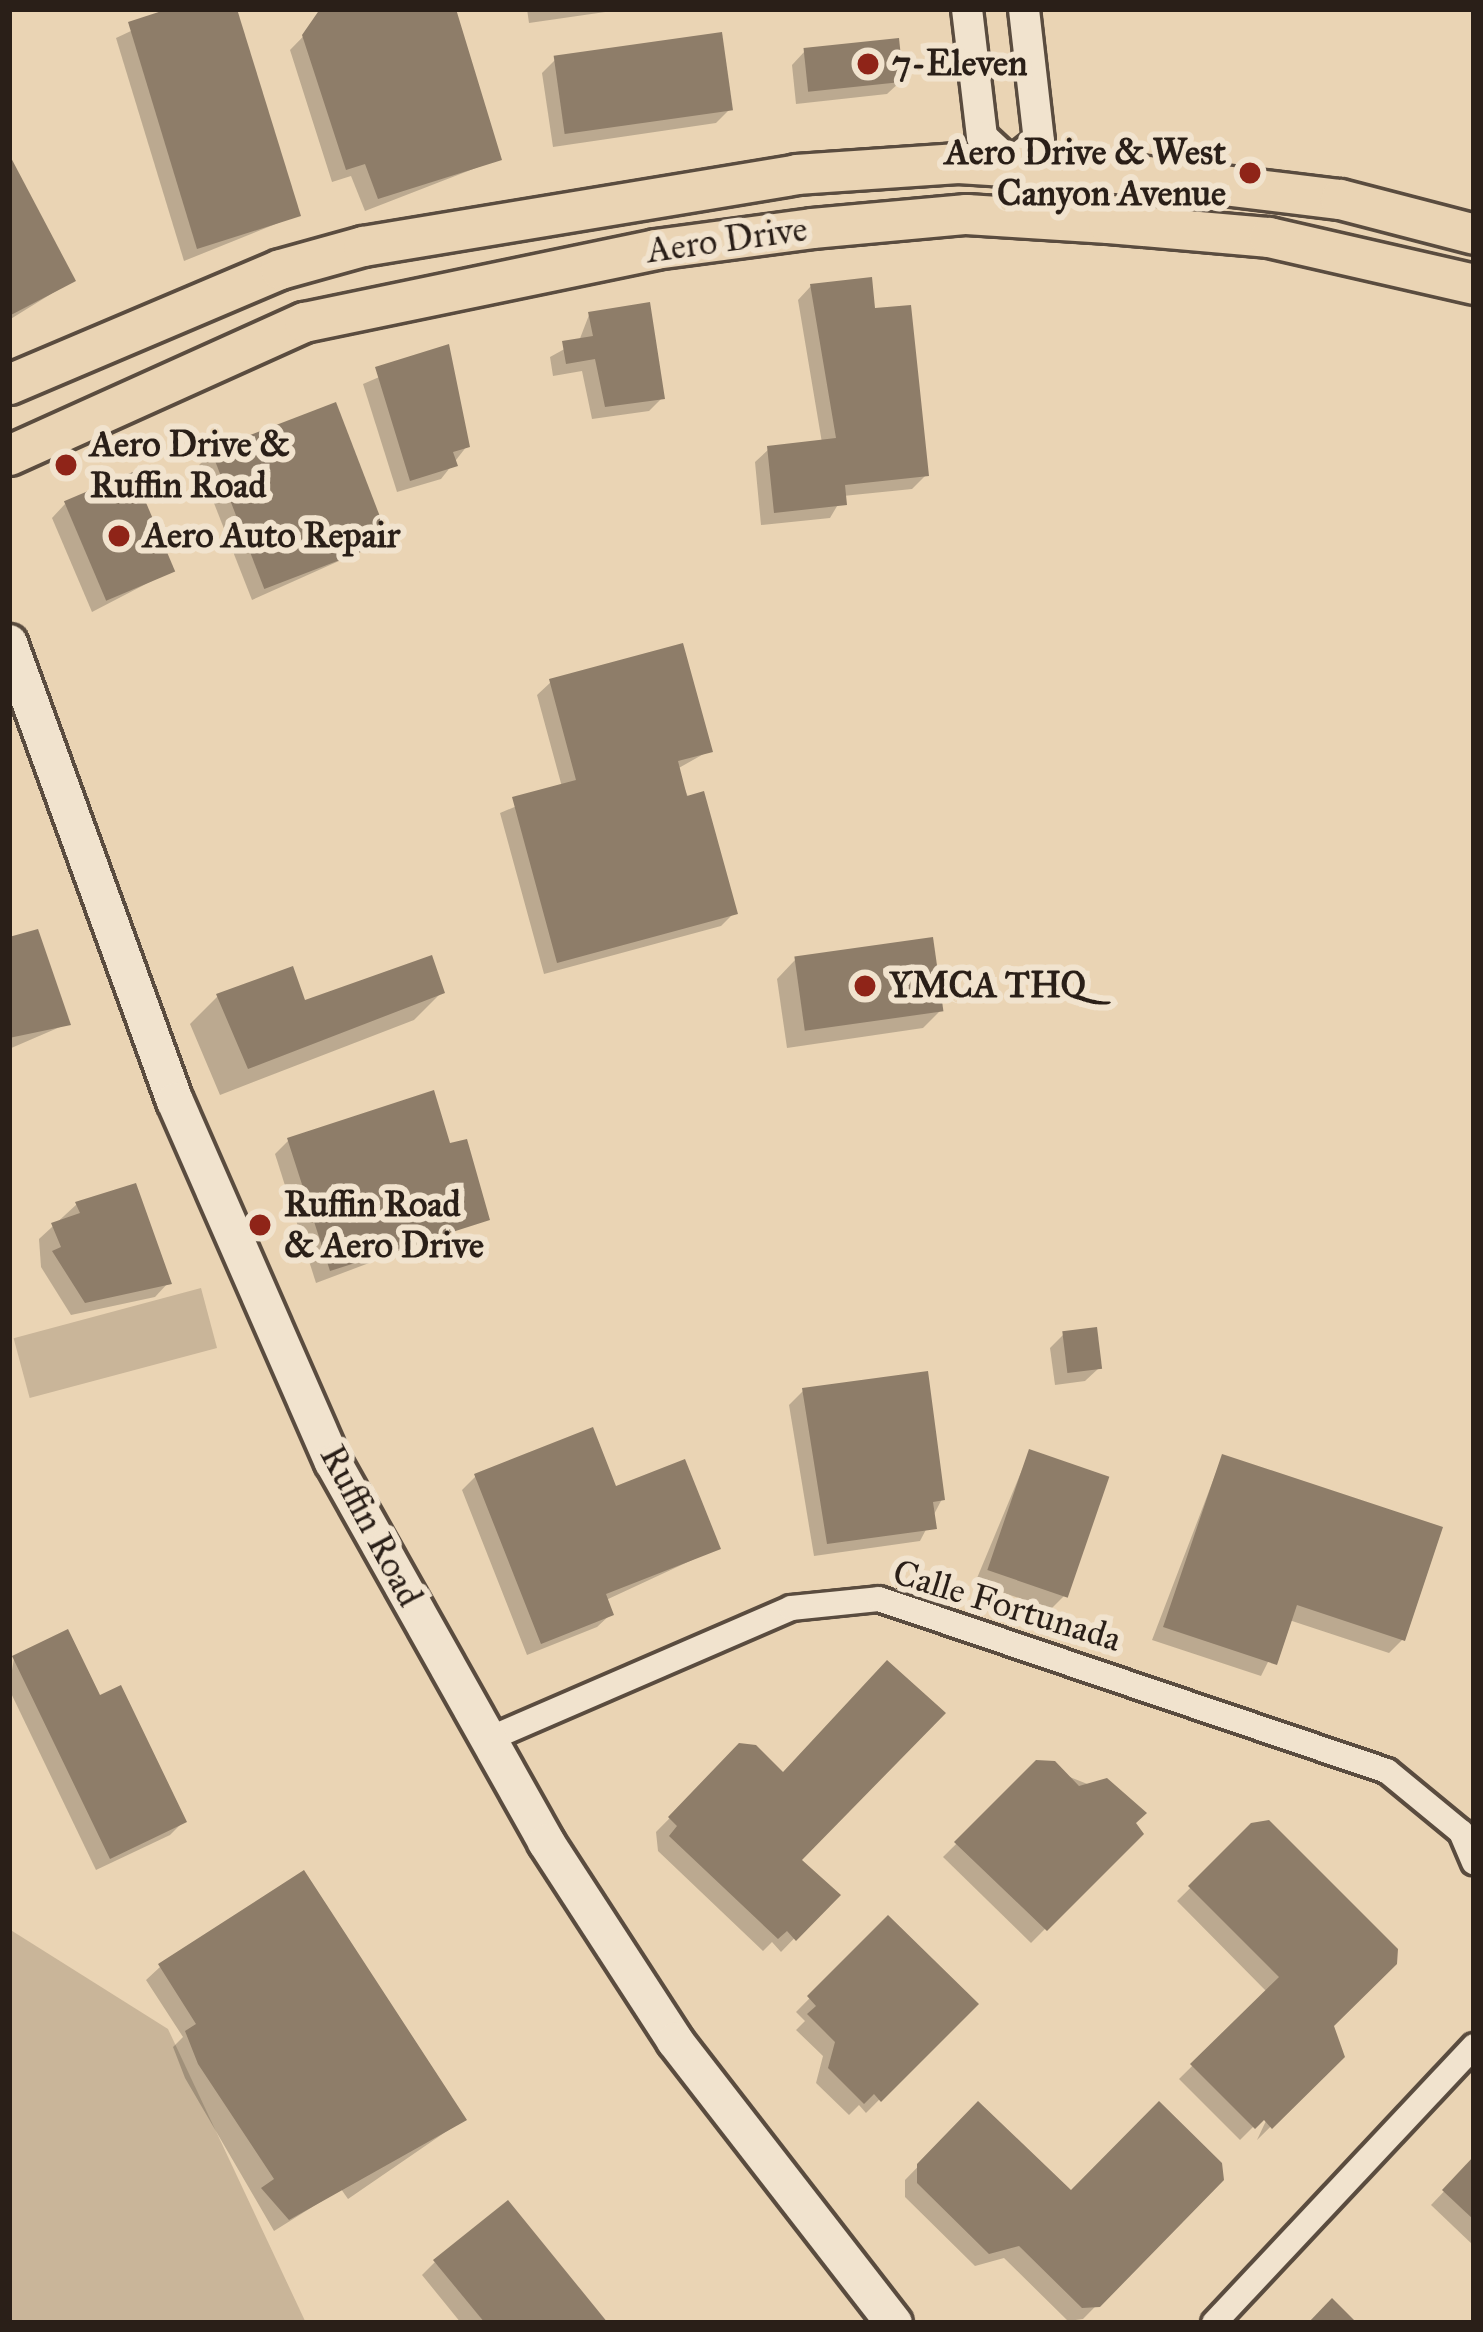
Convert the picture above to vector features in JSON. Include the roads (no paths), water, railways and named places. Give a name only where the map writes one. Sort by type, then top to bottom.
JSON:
[{"type":"main road","name":"Aero Drive","points":[[9,384],[280,268],[369,244],[793,175],[1012,164],[1321,196],[1474,234]]},
{"type":"main road","name":"Aero Drive","points":[[9,455],[193,365],[376,302],[674,246],[962,214],[1269,237],[1474,284]]},
{"type":"main road","name":"Ruffin Road","points":[[9,643],[181,1116],[333,1462],[489,1739],[688,2060],[894,2323]]},
{"type":"street","points":[[967,9],[982,137],[1012,164],[1016,219]]},
{"type":"street","points":[[1012,164],[1039,141],[1024,9]]},
{"type":"street","name":"Calle Fortunada","points":[[489,1739],[791,1607],[879,1599],[1387,1771],[1461,1832],[1474,1862]]},
{"type":"street","points":[[1214,2323],[1474,2046]]},
{"type":"place","name":"7-Eleven","points":[[868,64]]},
{"type":"place","name":"Aero Drive & West Canyon Avenue","points":[[1250,173]]},
{"type":"place","name":"Aero Drive & Ruffin Road","points":[[66,465]]},
{"type":"place","name":"Aero Auto Repair","points":[[119,536]]},
{"type":"place","name":"YMCA THQ","points":[[865,986]]},
{"type":"place","name":"Ruffin Road & Aero Drive","points":[[260,1225]]}]
